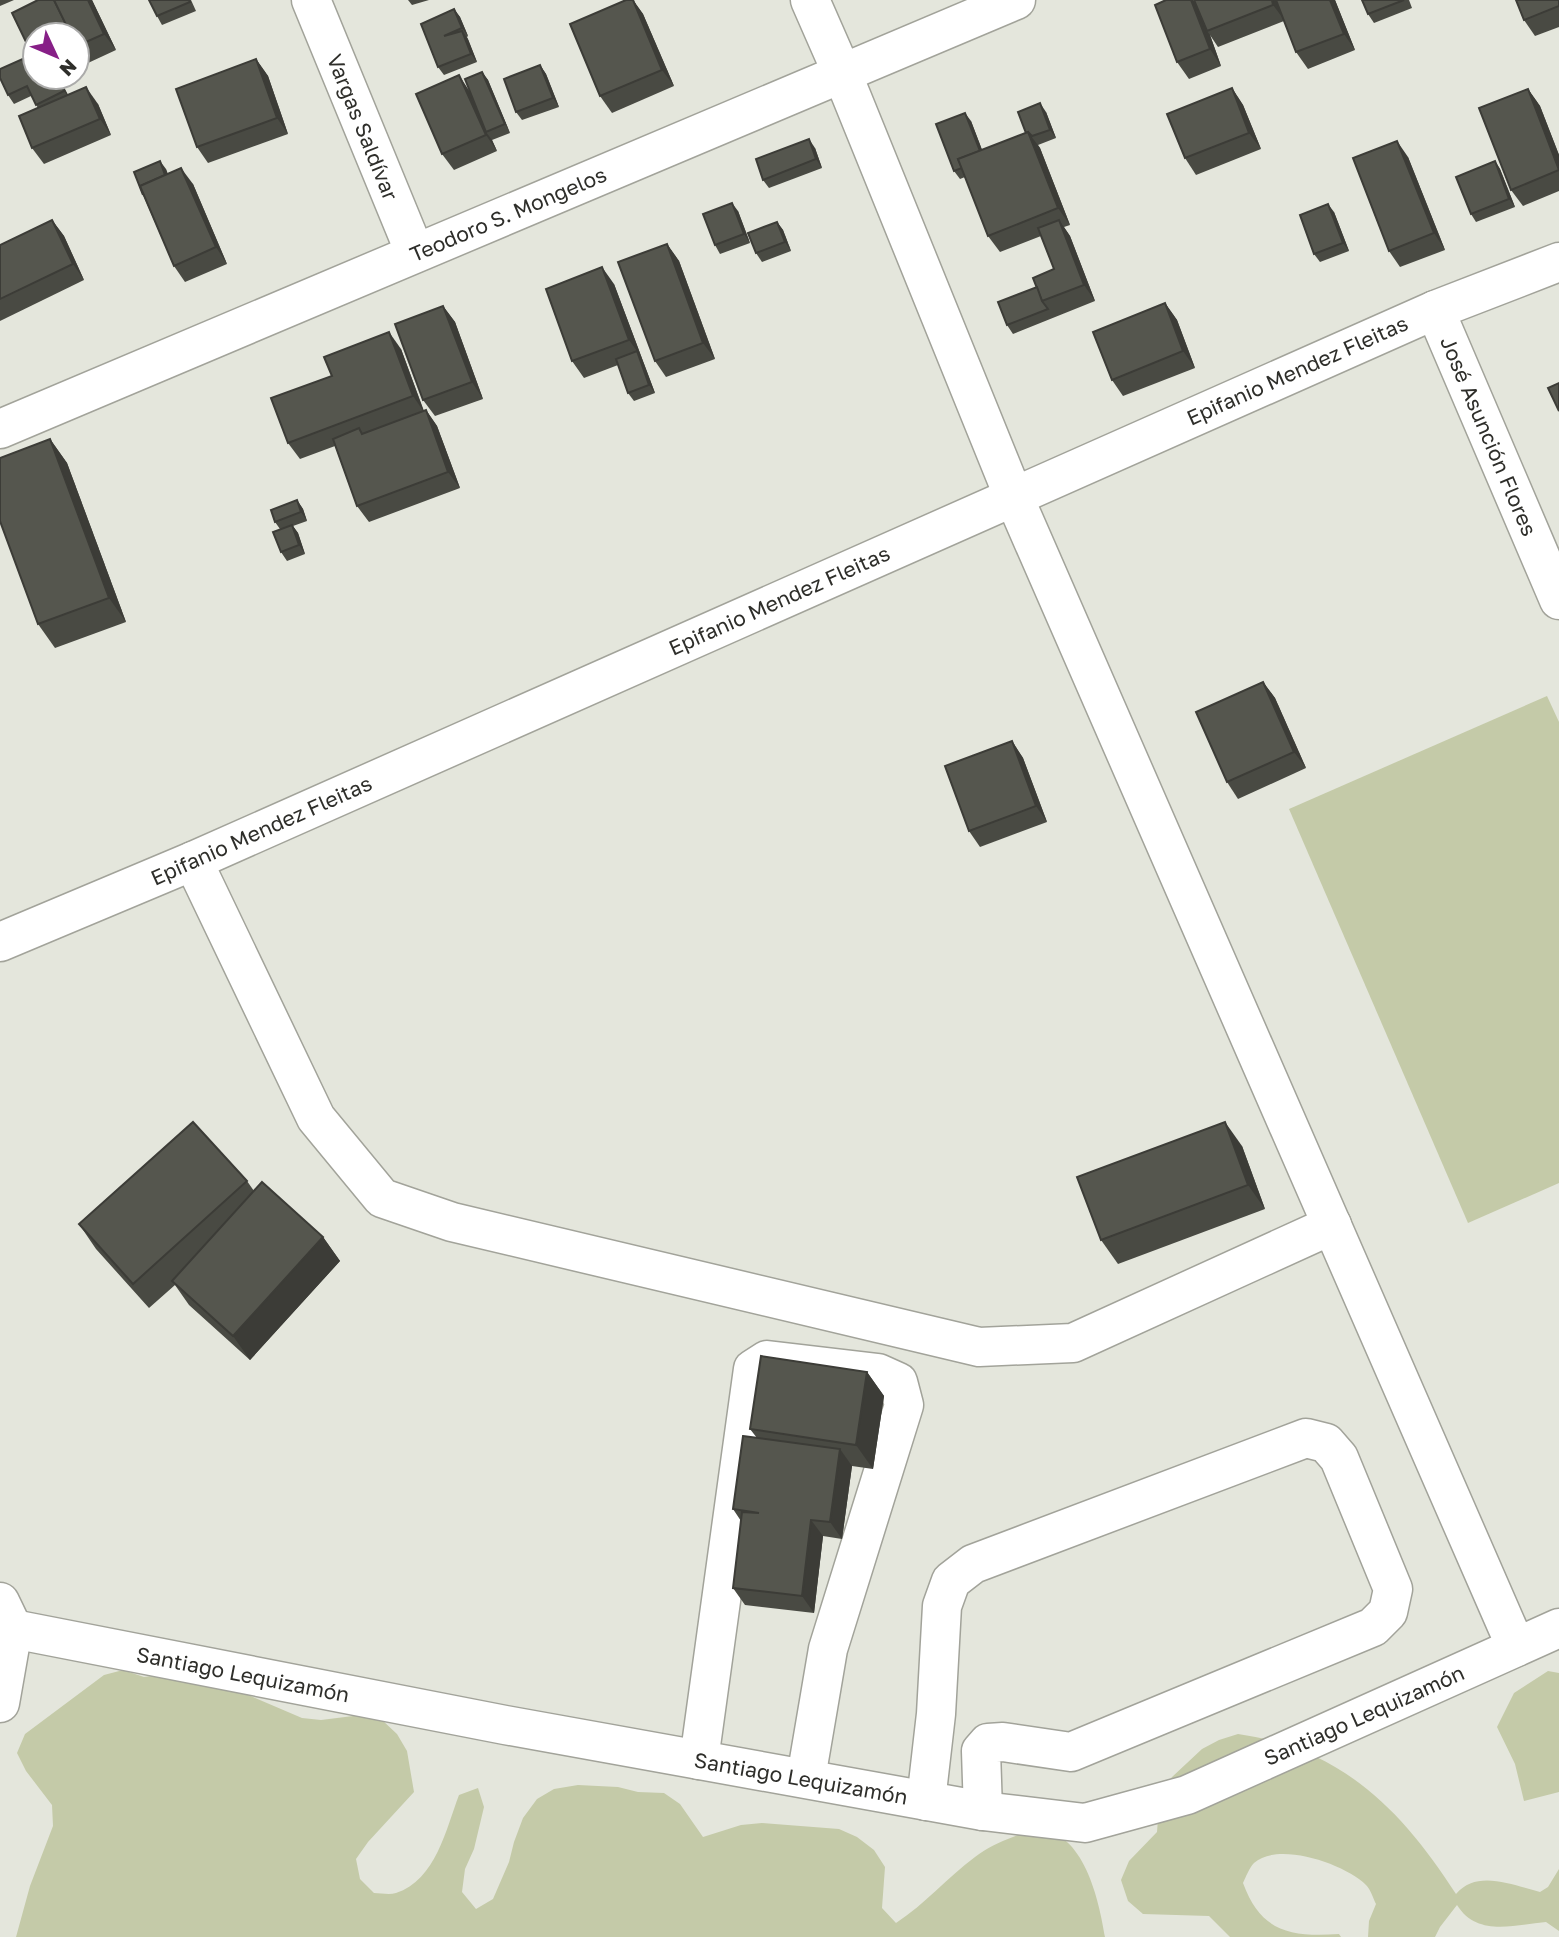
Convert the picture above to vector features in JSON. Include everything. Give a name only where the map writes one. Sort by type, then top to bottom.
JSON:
[{"type":"street","name":"Vargas Saldívar","points":[[311,0],[415,253]]},
{"type":"street","points":[[810,0],[1013,495],[1516,1647]]},
{"type":"street","name":"Teodoro S. Mongelos","points":[[0,429],[1016,0]]},
{"type":"street","name":"Epifanio Mendez Fleitas","points":[[0,942],[193,861],[1013,495],[1436,310],[1559,262]]},
{"type":"street","name":"José Asunción Flores","points":[[1436,310],[1559,600]]},
{"type":"street","points":[[193,861],[316,1118],[383,1198],[452,1222],[979,1347],[1073,1343],[1332,1225]]},
{"type":"street","points":[[699,1760],[753,1369],[767,1360],[878,1373],[898,1382],[904,1405],[828,1649],[806,1778]]},
{"type":"street","points":[[926,1801],[934,1734],[942,1606],[951,1581],[973,1564],[1306,1438],[1326,1443],[1339,1458],[1393,1589],[1388,1612],[1373,1627],[1071,1752],[934,1734]]},
{"type":"street","points":[[0,1703],[6,1616]]},
{"type":"street","name":"Santiago Lequizamón","points":[[6,1616],[505,1725],[983,1811],[1085,1824],[1187,1795],[1559,1628]]},
{"type":"street","points":[[983,1811],[981,1751],[988,1743]]},
{"type":"green space","points":[[1547,696],[1559,722],[1559,1183],[1468,1223],[1289,809]]},
{"type":"green space","points":[[123,1670],[144,1677],[167,1674],[246,1694],[302,1718],[321,1720],[361,1715],[382,1720],[397,1734],[407,1751],[414,1792],[356,1859],[360,1879],[374,1893],[396,1893],[421,1877],[438,1852],[459,1795],[478,1788],[484,1807],[474,1849],[465,1869],[462,1892],[476,1909],[493,1899],[509,1862],[523,1818],[537,1799],[554,1789],[578,1785],[618,1787],[638,1792],[664,1793],[680,1804],[703,1837],[741,1825],[762,1823],[839,1829],[857,1837],[874,1850],[885,1867],[882,1908],[896,1923],[989,1848],[1028,1831],[1050,1832],[1064,1840],[1076,1852],[1086,1868],[1105,1937],[16,1937],[30,1886],[53,1826],[52,1805],[26,1771],[17,1753],[25,1734],[104,1675]]},
{"type":"green space","points":[[1548,1671],[1559,1673],[1559,1792],[1524,1801],[1515,1764],[1497,1727],[1514,1693]]},
{"type":"green space","points":[[1238,1734],[1308,1753],[1365,1788],[1413,1835],[1456,1894],[1464,1886],[1484,1881],[1507,1883],[1540,1892],[1548,1887],[1559,1869],[1559,1931],[1546,1922],[1497,1927],[1485,1925],[1465,1915],[1457,1905],[1435,1937],[1368,1937],[1369,1921],[1376,1904],[1366,1885],[1328,1863],[1279,1854],[1254,1863],[1243,1883],[1259,1912],[1279,1928],[1292,1932],[1339,1934],[1341,1937],[1230,1937],[1209,1916],[1143,1914],[1128,1901],[1121,1880],[1129,1861],[1157,1832],[1160,1792],[1202,1749]]},
{"type":"building","points":[[38,0],[54,0],[64,21],[21,21],[21,32],[12,13]]},
{"type":"building","points":[[54,0],[88,0],[104,34],[91,40],[91,21],[64,21]]},
{"type":"building","points":[[149,0],[189,0],[190,2],[157,16]]},
{"type":"building","points":[[626,0],[633,0],[662,70],[600,96],[570,24]]},
{"type":"building","points":[[1166,0],[1191,0],[1210,49],[1177,62],[1155,5]]},
{"type":"building","points":[[1194,0],[1272,0],[1273,5],[1207,31]]},
{"type":"building","points":[[1276,0],[1330,0],[1344,34],[1296,52]]},
{"type":"building","points":[[1362,0],[1404,0],[1368,14]]},
{"type":"building","points":[[1516,0],[1559,0],[1559,6],[1524,20]]},
{"type":"building","points":[[454,9],[462,28],[444,36],[462,31],[471,54],[438,67],[421,24]]},
{"type":"building","points":[[256,59],[277,118],[197,147],[176,89]]},
{"type":"building","points":[[21,60],[21,89],[8,95],[0,78],[0,69]]},
{"type":"building","points":[[540,65],[553,98],[516,112],[504,79]]},
{"type":"building","points":[[482,72],[505,124],[486,132],[465,79]]},
{"type":"building","points":[[459,75],[486,135],[442,154],[416,94]]},
{"type":"building","points":[[1232,88],[1249,133],[1185,158],[1167,114]]},
{"type":"building","points":[[1528,89],[1559,170],[1511,190],[1479,108]]},
{"type":"building","points":[[29,91],[64,91],[36,105]]},
{"type":"building","points":[[77,91],[88,91],[100,119],[32,148],[19,116]]},
{"type":"building","points":[[1040,103],[1050,130],[1032,136],[1026,133],[1018,112]]},
{"type":"building","points":[[965,113],[980,151],[958,159],[962,168],[954,171],[936,124]]},
{"type":"building","points":[[1028,132],[1058,208],[988,236],[958,159]]},
{"type":"building","points":[[809,139],[816,159],[763,180],[756,159]]},
{"type":"building","points":[[1397,141],[1434,233],[1389,251],[1353,158]]},
{"type":"building","points":[[160,161],[165,175],[140,186],[143,195],[134,172]]},
{"type":"building","points":[[1495,161],[1509,199],[1471,214],[1456,177]]},
{"type":"building","points":[[181,168],[216,247],[174,266],[140,186]]},
{"type":"building","points":[[732,203],[744,234],[715,245],[703,214]]},
{"type":"building","points":[[1328,204],[1343,243],[1314,254],[1300,215]]},
{"type":"building","points":[[52,220],[73,264],[0,299],[0,245]]},
{"type":"building","points":[[1059,220],[1084,285],[1042,301],[1033,278],[1054,269],[1038,228]]},
{"type":"building","points":[[777,222],[785,242],[756,253],[748,233]]},
{"type":"building","points":[[667,244],[703,343],[655,361],[618,262]]},
{"type":"building","points":[[602,267],[629,340],[572,361],[546,289]]},
{"type":"building","points":[[1037,287],[1048,309],[1007,325],[998,302]]},
{"type":"building","points":[[1165,303],[1183,351],[1112,380],[1093,332]]},
{"type":"building","points":[[443,306],[472,382],[423,400],[395,324]]},
{"type":"building","points":[[389,332],[413,396],[288,443],[271,398],[332,376],[324,357]]},
{"type":"building","points":[[637,351],[649,385],[628,393],[616,359]]},
{"type":"building","points":[[1559,383],[1559,411],[1548,388]]},
{"type":"building","points":[[426,410],[448,472],[357,506],[333,439],[359,428],[362,434]]},
{"type":"building","points":[[50,439],[109,598],[38,624],[0,521],[0,458]]},
{"type":"building","points":[[297,500],[301,512],[275,522],[271,510]]},
{"type":"building","points":[[292,525],[299,545],[281,552],[273,532]]},
{"type":"building","points":[[1263,682],[1294,752],[1227,782],[1196,712]]},
{"type":"building","points":[[1012,741],[1036,806],[969,831],[945,766]]},
{"type":"building","points":[[193,1122],[247,1181],[133,1284],[79,1224]]},
{"type":"building","points":[[1225,1122],[1248,1185],[1101,1240],[1077,1177]]},
{"type":"building","points":[[262,1182],[323,1237],[233,1336],[172,1281]]},
{"type":"building","points":[[761,1356],[867,1372],[856,1445],[750,1429]]},
{"type":"building","points":[[743,1436],[840,1449],[830,1522],[811,1520],[802,1596],[733,1588],[742,1512],[759,1513],[733,1509]]}]
